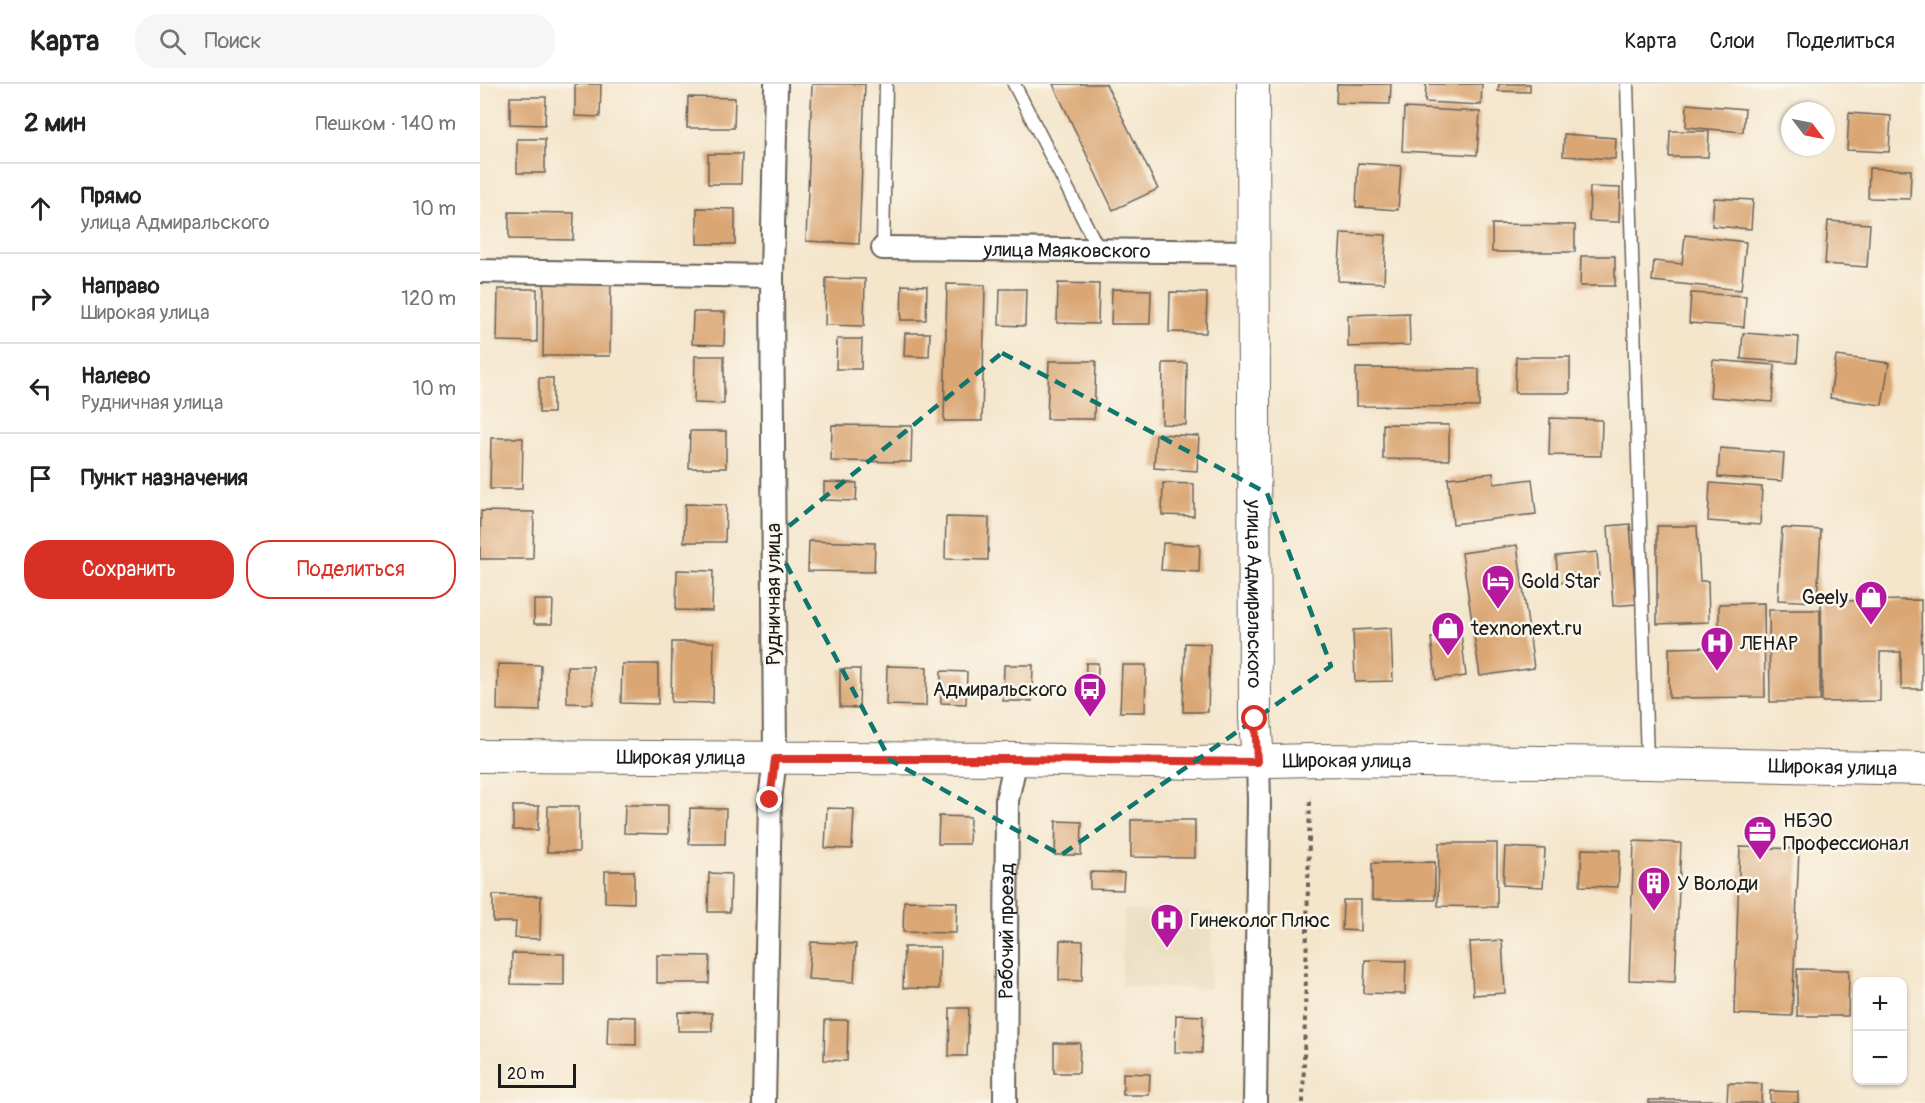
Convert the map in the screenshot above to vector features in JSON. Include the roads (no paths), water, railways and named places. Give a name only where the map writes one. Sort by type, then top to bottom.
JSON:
[{"type":"main road","name":"улица Адмиральского","points":[[1253,84],[1257,762]]},
{"type":"main road","name":"Широкая улица","points":[[480,756],[1647,763],[1925,769]]},
{"type":"street","name":"Рудничная улица","points":[[764,1103],[770,800],[775,759],[772,276],[776,84]]},
{"type":"street","name":"улица Маяковского","points":[[883,248],[1253,252]]},
{"type":"street","points":[[480,271],[772,276]]},
{"type":"street","name":"Рабочий проезд","points":[[1005,1103],[1007,800],[1016,759]]},
{"type":"street","name":"улица Адмиральского","points":[[1255,1103],[1259,801],[1257,762]]},
{"type":"lane","points":[[883,248],[886,84]]},
{"type":"lane","points":[[1014,84],[1099,250]]},
{"type":"lane","points":[[1627,84],[1647,763]]},
{"type":"place","name":"Gold Star","points":[[1498,610]]},
{"type":"place","name":"Geely","points":[[1871,626]]},
{"type":"place","name":"texnonext.ru","points":[[1448,657]]},
{"type":"place","name":"ЛЕНАР","points":[[1717,672]]},
{"type":"place","name":"Адмиральского","points":[[1090,718]]},
{"type":"place","name":"НБЭО Профессионал","points":[[1760,861]]},
{"type":"place","name":"У Володи","points":[[1654,912]]},
{"type":"place","name":"Гинеколог Плюс","points":[[1167,949]]}]
